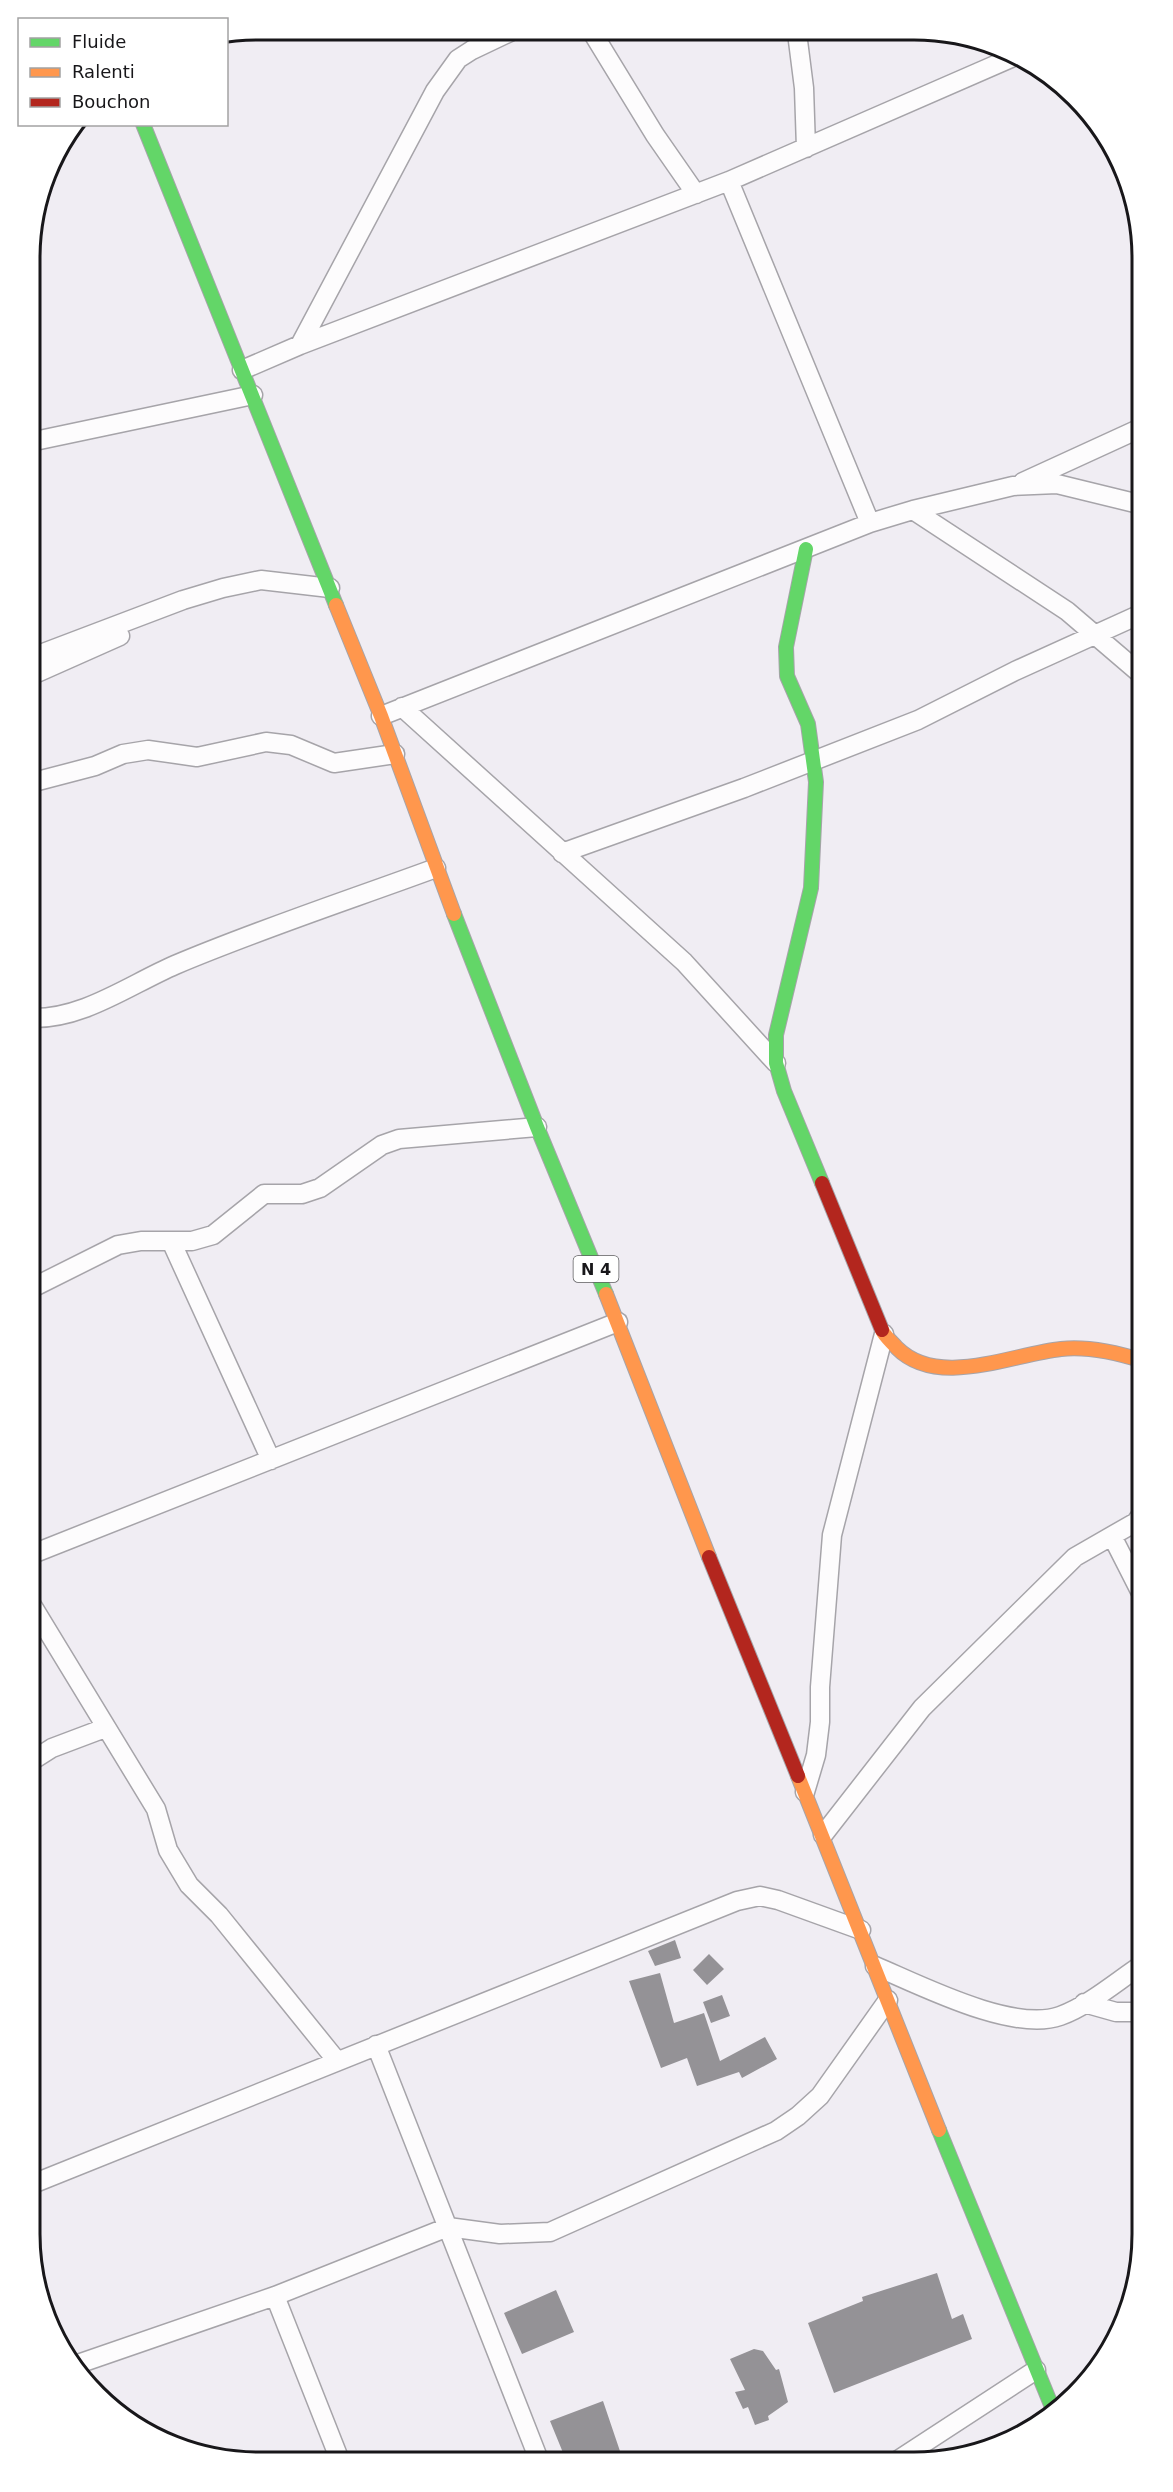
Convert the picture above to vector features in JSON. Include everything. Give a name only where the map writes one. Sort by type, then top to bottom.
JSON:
[{"type":"main road","name":"N 4","points":[[144,126],[381,716],[436,868],[537,1127],[618,1323],[804,1796],[823,1836],[861,1930],[966,2202],[1050,2403]]},
{"type":"main road","points":[[806,549],[786,647],[787,676],[808,724],[816,782],[811,888],[776,1035],[776,1063],[784,1091],[884,1334],[910,1359],[942,1368],[990,1363],[1063,1349],[1132,1358]]},
{"type":"street","points":[[300,345],[435,91],[458,59],[493,40]]},
{"type":"street","points":[[597,40],[655,135],[696,194]]},
{"type":"street","points":[[798,40],[804,88],[806,148]]},
{"type":"street","points":[[242,370],[300,345],[729,181],[1007,61]]},
{"type":"street","points":[[729,181],[870,523]]},
{"type":"street","points":[[40,440],[253,395]]},
{"type":"street","points":[[1013,486],[1132,432]]},
{"type":"street","points":[[381,716],[870,523],[913,510],[1013,486],[1057,484],[1132,502]]},
{"type":"street","points":[[913,510],[1050,599],[1132,667]]},
{"type":"street","points":[[40,654],[183,600],[223,588],[261,580],[330,588]]},
{"type":"street","points":[[40,671],[156,619],[183,600]]},
{"type":"street","points":[[562,853],[744,788],[918,720],[1015,671],[1132,618]]},
{"type":"street","points":[[402,707],[684,962],[776,1063]]},
{"type":"street","points":[[40,780],[95,766],[123,754],[148,750],[197,757],[266,742],[291,746],[334,763],[395,754]]},
{"type":"street","points":[[40,1019],[48,1019],[66,1014],[112,996],[184,962],[436,868]]},
{"type":"street","points":[[40,1284],[118,1245],[141,1241],[192,1241],[213,1235],[264,1194],[302,1194],[320,1188],[382,1145],[399,1139],[537,1127]]},
{"type":"street","points":[[171,1241],[271,1460]]},
{"type":"street","points":[[40,1551],[618,1323]]},
{"type":"street","points":[[804,1796],[816,1755],[820,1722],[820,1688],[832,1535],[884,1334]]},
{"type":"street","points":[[823,1836],[922,1708],[1075,1557],[1132,1524]]},
{"type":"street","points":[[1112,1536],[1132,1575]]},
{"type":"street","points":[[40,1619],[156,1809],[168,1850],[189,1885],[219,1915],[337,2061]]},
{"type":"street","points":[[40,1756],[105,1728]]},
{"type":"street","points":[[40,2181],[737,1901],[759,1896],[778,1900],[861,1930]]},
{"type":"street","points":[[875,1966],[979,2009],[1021,2019],[1059,2016],[1084,2003],[1132,1971]]},
{"type":"street","points":[[83,2362],[275,2296],[448,2227],[500,2234],[550,2232],[776,2131],[798,2116],[820,2096],[888,2000]]},
{"type":"street","points":[[1084,2003],[1116,2012],[1132,2012]]},
{"type":"street","points":[[376,2045],[536,2452]]},
{"type":"street","points":[[275,2296],[337,2452]]},
{"type":"street","points":[[910,2452],[1036,2370]]},
{"type":"building","points":[[675,1940],[681,1958],[655,1966],[648,1951]]},
{"type":"building","points":[[709,1954],[724,1969],[707,1985],[693,1970]]},
{"type":"building","points":[[660,1973],[674,2023],[704,2013],[720,2061],[765,2037],[777,2059],[742,2078],[739,2072],[697,2086],[687,2058],[661,2068],[629,1981]]},
{"type":"building","points":[[722,1995],[730,2016],[711,2023],[703,2002]]},
{"type":"building","points":[[937,2273],[952,2319],[963,2314],[972,2339],[834,2393],[808,2323],[863,2301],[862,2297]]},
{"type":"building","points":[[556,2290],[574,2332],[522,2354],[504,2313]]},
{"type":"building","points":[[754,2349],[763,2351],[776,2370],[779,2369],[788,2402],[768,2416],[769,2420],[755,2425],[748,2407],[743,2409],[735,2392],[745,2390],[730,2359]]},
{"type":"building","points":[[603,2401],[620,2452],[563,2452],[550,2421]]},
{"type":"traffic: fast","points":[[144,126],[336,605]]},
{"type":"traffic: fast","points":[[806,549],[786,647],[787,676],[808,724],[816,782],[811,888],[776,1035],[776,1063],[784,1091],[822,1183]]},
{"type":"traffic: fast","points":[[454,914],[537,1127],[606,1294]]},
{"type":"traffic: fast","points":[[939,2130],[1050,2403]]},
{"type":"traffic: slow","points":[[336,605],[381,716],[454,914]]},
{"type":"traffic: slow","points":[[606,1294],[709,1557]]},
{"type":"traffic: slow","points":[[882,1330],[897,1348],[914,1360],[933,1366],[954,1368],[976,1366],[1071,1348],[1103,1351],[1132,1358]]},
{"type":"traffic: slow","points":[[798,1776],[939,2130]]},
{"type":"traffic: jam","points":[[822,1183],[882,1330]]},
{"type":"traffic: jam","points":[[709,1557],[798,1776]]}]
